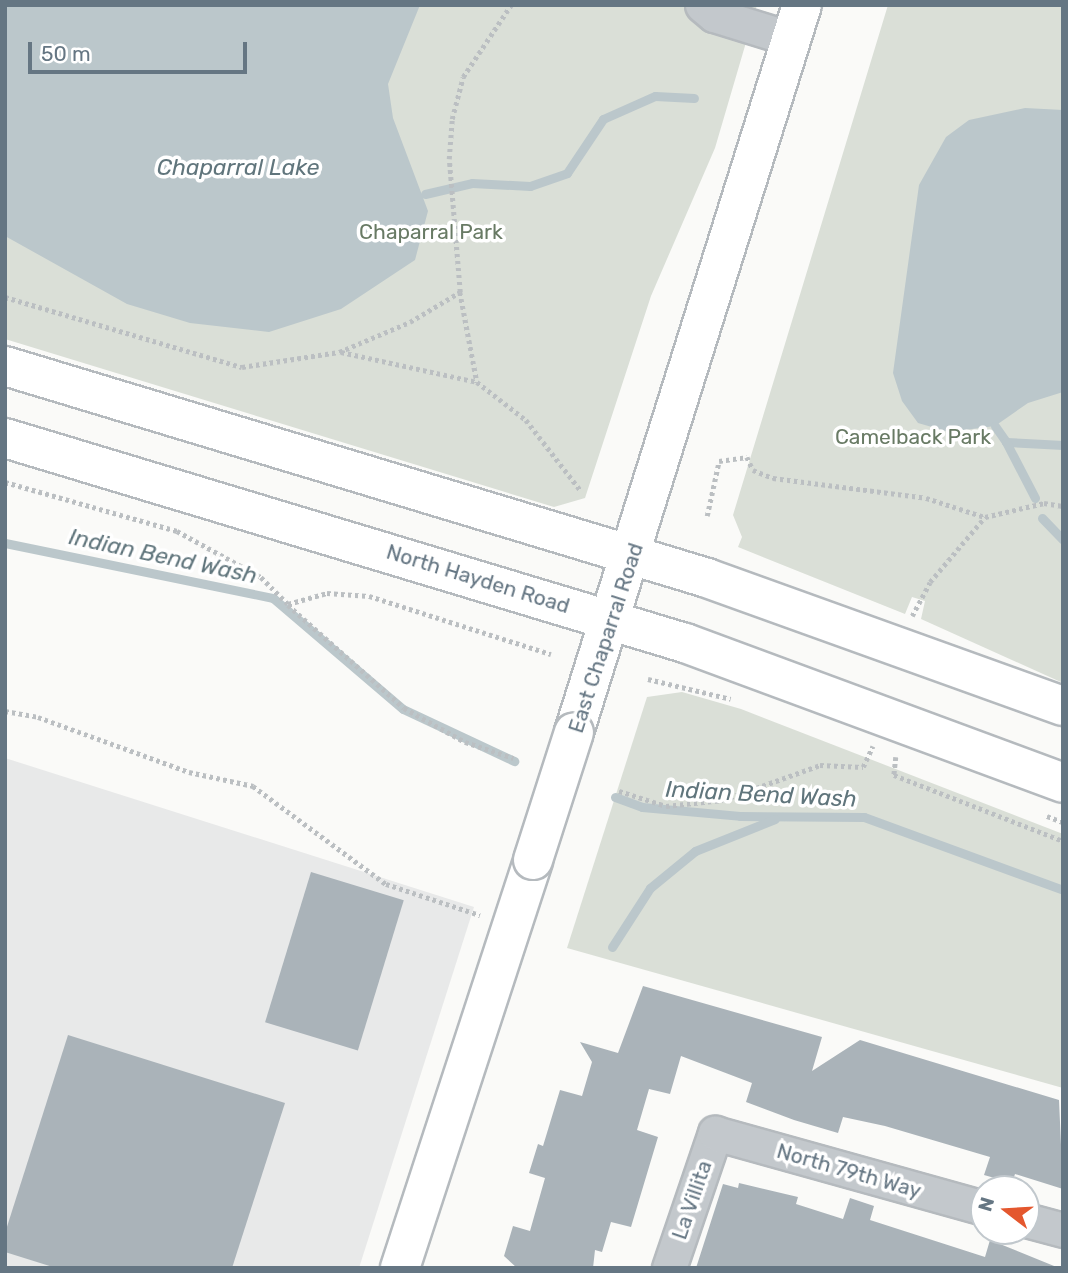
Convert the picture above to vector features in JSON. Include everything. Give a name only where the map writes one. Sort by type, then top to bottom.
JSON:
[{"type":"main road","name":"East Chaparral Road","points":[[400,1268],[634,555],[797,22]]},
{"type":"main road","points":[[5,366],[634,555],[1063,706]]},
{"type":"main road","name":"North Hayden Road","points":[[5,438],[611,621],[1063,783]]},
{"type":"street","points":[[702,5],[714,15],[797,22]]},
{"type":"street","name":"North 79th Way","points":[[715,1133],[970,1204]]},
{"type":"street","name":"La Villita","points":[[669,1268],[715,1133]]},
{"type":"street","points":[[1040,1224],[1063,1230]]},
{"type":"path","points":[[477,382],[460,292],[457,202],[449,159],[463,77],[512,5]]},
{"type":"path","points":[[5,296],[242,367],[339,352],[460,292]]},
{"type":"path","points":[[339,352],[477,382],[526,420],[581,491]]},
{"type":"path","points":[[707,516],[719,461],[747,457],[753,470],[773,478],[926,498],[985,517],[1045,503],[1063,506]]},
{"type":"path","points":[[5,482],[177,531],[261,577],[404,708],[465,742],[513,758]]},
{"type":"path","points":[[912,616],[930,582],[985,517]]},
{"type":"path","points":[[288,604],[327,593],[369,596],[551,654]]},
{"type":"path","points":[[5,712],[38,717],[189,772],[253,786],[386,884],[511,926]]},
{"type":"path","points":[[619,792],[666,806],[723,800],[820,765],[863,767],[873,746]]},
{"type":"path","points":[[896,757],[894,775],[1063,841]]},
{"type":"shaded area","points":[[5,758],[474,907],[359,1268],[5,1268]]},
{"type":"green space","name":"Chaparral Park","points":[[5,5],[757,5],[715,148],[651,296],[585,498],[554,507],[5,339]]},
{"type":"green space","name":"Camelback Park","points":[[888,5],[1063,5],[1063,683],[921,619],[925,601],[912,597],[905,614],[738,547],[742,537],[733,515]]},
{"type":"green space","points":[[682,692],[741,709],[1063,834],[1063,1088],[567,948],[647,697]]},
{"type":"water","name":"Chaparral Lake","points":[[5,5],[420,5],[388,84],[393,118],[428,211],[415,260],[341,309],[269,332],[190,323],[127,304],[5,236]]},
{"type":"water","points":[[1025,108],[1063,110],[1063,392],[1028,403],[995,426],[949,432],[918,423],[902,401],[893,373],[919,185],[946,137],[969,120]]},
{"type":"building","points":[[311,872],[404,900],[358,1050],[265,1022]]},
{"type":"building","points":[[643,986],[822,1037],[812,1071],[860,1040],[1059,1100],[1063,1189],[1040,1182],[1040,1175],[984,1175],[990,1157],[885,1126],[843,1117],[838,1133],[794,1120],[746,1102],[752,1083],[681,1056],[670,1094],[649,1089],[637,1130],[658,1137],[631,1227],[611,1222],[602,1252],[595,1250],[593,1268],[517,1268],[504,1256],[513,1226],[530,1231],[545,1178],[529,1173],[538,1144],[543,1146],[560,1090],[582,1096],[592,1062],[580,1042],[618,1053]]},
{"type":"building","points":[[68,1035],[285,1103],[232,1268],[56,1268],[5,1252],[5,1233]]},
{"type":"building","points":[[739,1183],[798,1197],[796,1204],[843,1219],[850,1198],[874,1206],[870,1220],[985,1257],[989,1245],[1002,1245],[1059,1268],[696,1268],[723,1184],[738,1188]]},
{"type":"waterway","points":[[425,194],[472,183],[530,186],[567,173],[603,119],[655,96],[694,98]]},
{"type":"waterway","points":[[995,426],[1006,442],[1063,445]]},
{"type":"waterway","points":[[1006,442],[1035,498]]},
{"type":"waterway","points":[[1042,518],[1063,540]]},
{"type":"waterway","name":"Indian Bend Wash","points":[[5,543],[273,598],[403,709],[514,761]]},
{"type":"waterway","name":"Indian Bend Wash","points":[[615,797],[642,807],[740,816],[864,817],[1063,890]]},
{"type":"waterway","points":[[612,947],[650,888],[695,851],[775,819]]}]
